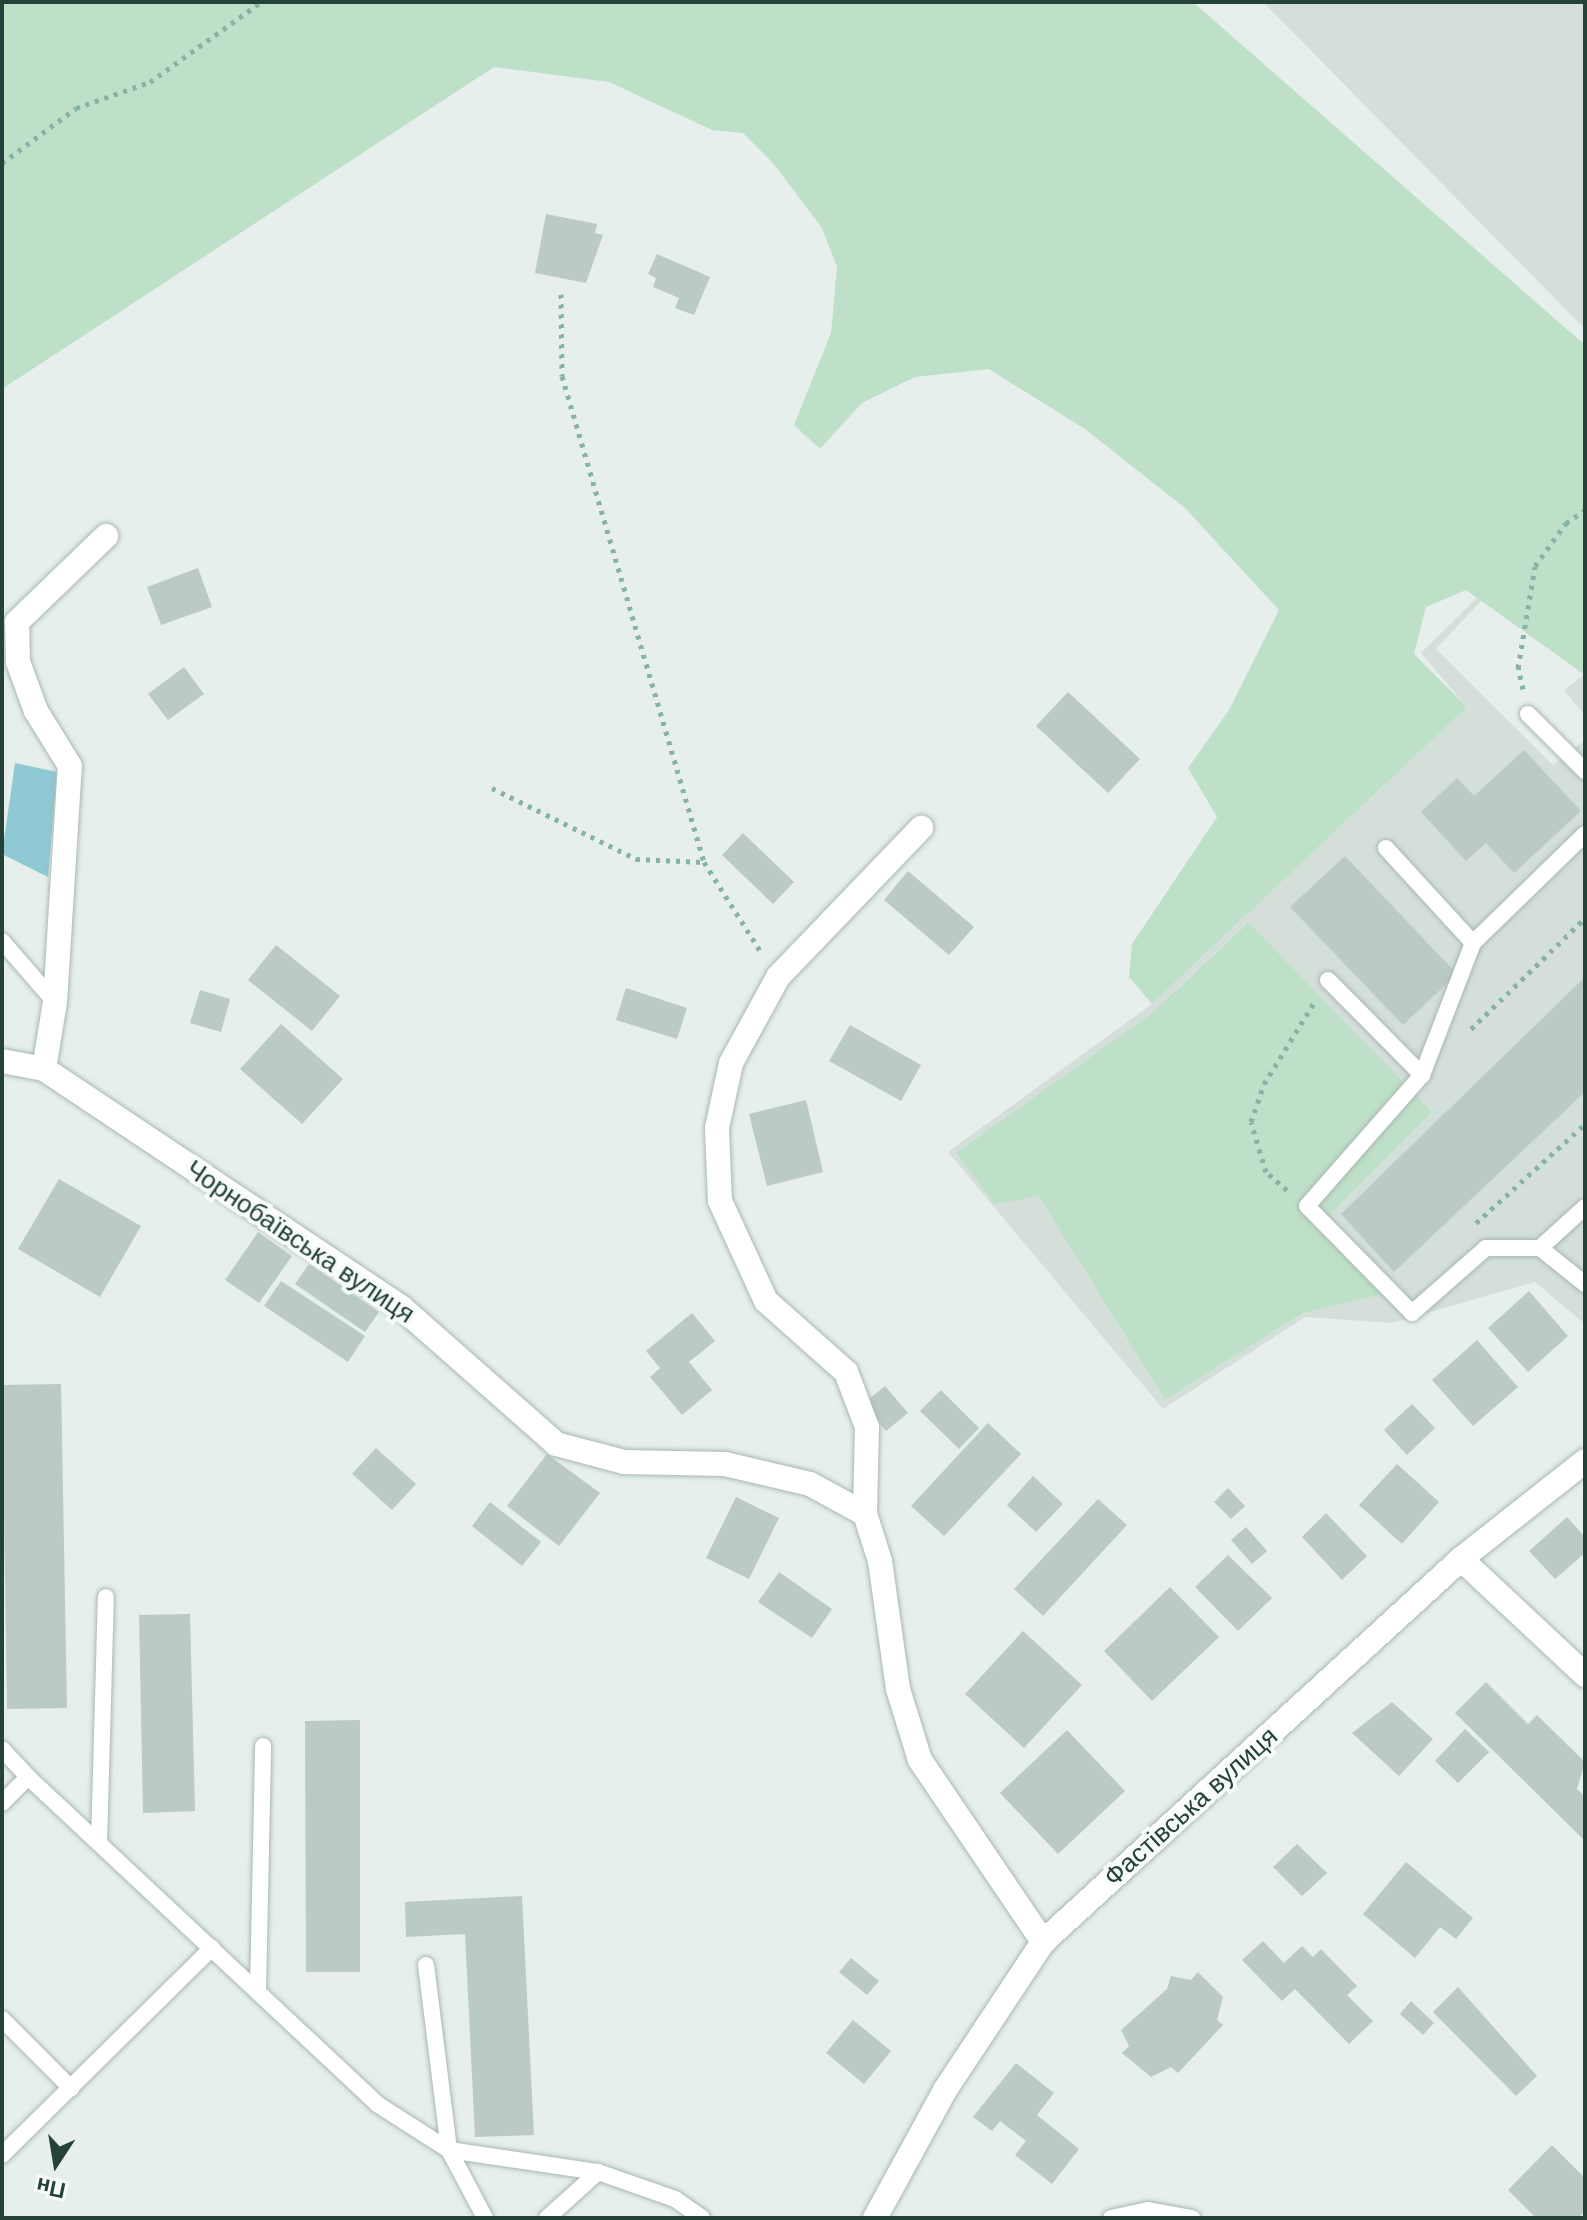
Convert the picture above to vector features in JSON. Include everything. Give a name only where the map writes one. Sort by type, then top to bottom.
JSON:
[{"type":"street","points":[[44,1069],[55,1002],[70,766],[22,675],[17,622],[106,536]]},
{"type":"street","points":[[921,828],[778,977],[731,1063],[717,1128],[720,1201],[766,1301],[846,1372],[867,1427],[865,1514],[880,1561],[898,1689],[920,1760],[1043,1942]]},
{"type":"street","name":"Чорнобаївська вулиця","points":[[2,1061],[44,1069],[402,1308],[556,1444],[624,1462],[725,1464],[810,1484],[865,1514]]},
{"type":"street","name":"Фастівська вулиця","points":[[875,2218],[962,2063],[1043,1942],[1461,1559],[1585,1461]]},
{"type":"street","points":[[1461,1559],[1585,1675]]},
{"type":"lane","points":[[1528,714],[1585,771]]},
{"type":"lane","points":[[1585,834],[1473,943],[1422,1075],[1307,1206],[1412,1313],[1486,1248],[1540,1248],[1585,1284]]},
{"type":"lane","points":[[1386,848],[1473,943]]},
{"type":"lane","points":[[2,941],[55,1002]]},
{"type":"lane","points":[[1328,980],[1422,1075]]},
{"type":"lane","points":[[1540,1248],[1585,1207]]},
{"type":"lane","points":[[99,1843],[106,1597]]},
{"type":"lane","points":[[258,1991],[263,1746]]},
{"type":"lane","points":[[2,1749],[28,1777],[377,2104],[449,2150],[598,2172],[675,2199],[702,2218]]},
{"type":"lane","points":[[2,1803],[28,1777]]},
{"type":"lane","points":[[2,2155],[212,1948]]},
{"type":"lane","points":[[426,1965],[449,2150],[485,2218]]},
{"type":"lane","points":[[2,2019],[71,2088]]},
{"type":"lane","points":[[547,2218],[598,2172]]},
{"type":"lane","points":[[1111,2218],[1148,2210],[1192,2218]]},
{"type":"path","points":[[2,163],[76,108],[150,82],[261,2]]},
{"type":"path","points":[[561,294],[562,376],[704,862],[778,977]]},
{"type":"path","points":[[1528,714],[1518,668],[1535,566],[1566,523],[1585,510]]},
{"type":"path","points":[[492,788],[636,859],[704,862]]},
{"type":"path","points":[[1466,1033],[1585,918]]},
{"type":"path","points":[[1307,1206],[1266,1172],[1251,1122],[1264,1084],[1328,980]]},
{"type":"path","points":[[1462,1235],[1585,1124]]},
{"type":"shaded area","points":[[1263,2],[1585,2],[1585,329]]},
{"type":"shaded area","points":[[1575,500],[1436,649],[1553,765],[1585,740],[1585,1324],[1535,1282],[1392,1323],[1305,1317],[1163,1409],[948,1152],[1152,1004],[1467,707],[1421,653]],"holes":[[[1247,922],[1318,1227],[1383,1294],[1303,1313],[1165,1400],[1039,1195],[1152,1013]]]},
{"type":"shaded area","points":[[1585,674],[1585,716],[1564,690]]},
{"type":"green space","points":[[2,2],[1193,2],[1585,345],[1585,675],[1466,590],[1426,607],[1414,654],[1467,707],[1152,1004],[1129,977],[1132,944],[1217,817],[1188,768],[1229,710],[1279,610],[1185,508],[1085,429],[989,369],[915,377],[862,403],[820,449],[794,425],[831,333],[837,267],[822,228],[773,163],[743,133],[712,130],[609,82],[494,67],[2,389]]},
{"type":"green space","points":[[1248,922],[1432,1112],[1318,1227],[1384,1294],[1303,1313],[1165,1400],[1039,1196],[995,1204],[956,1153],[1152,1013]]},
{"type":"water","points":[[15,763],[57,772],[48,877],[2,854]]},
{"type":"building","points":[[546,214],[597,224],[595,233],[603,235],[586,283],[535,273]]},
{"type":"building","points":[[657,254],[710,277],[694,315],[675,308],[679,298],[653,287],[656,278],[648,274]]},
{"type":"building","points":[[198,568],[212,607],[161,625],[147,587]]},
{"type":"building","points":[[184,667],[204,694],[168,720],[148,694]]},
{"type":"building","points":[[1068,692],[1140,759],[1108,793],[1036,726]]},
{"type":"building","points":[[1524,750],[1581,811],[1514,873],[1486,843],[1466,861],[1421,812],[1457,778],[1474,796]]},
{"type":"building","points":[[743,833],[794,882],[773,904],[722,855]]},
{"type":"building","points":[[1345,856],[1457,974],[1403,1025],[1290,907]]},
{"type":"building","points":[[908,871],[974,927],[949,955],[884,900]]},
{"type":"building","points":[[276,945],[340,996],[312,1031],[248,980]]},
{"type":"building","points":[[1585,977],[1585,1092],[1394,1272],[1341,1214]]},
{"type":"building","points":[[626,988],[687,1008],[677,1039],[616,1020]]},
{"type":"building","points":[[200,990],[230,999],[221,1032],[190,1023]]},
{"type":"building","points":[[281,1024],[343,1079],[302,1124],[240,1069]]},
{"type":"building","points":[[850,1025],[921,1065],[901,1101],[829,1061]]},
{"type":"building","points":[[806,1100],[823,1172],[767,1186],[749,1114]]},
{"type":"building","points":[[59,1179],[141,1226],[100,1297],[18,1249]]},
{"type":"building","points":[[258,1232],[292,1256],[259,1303],[225,1280]]},
{"type":"building","points":[[309,1264],[379,1312],[365,1332],[295,1284]]},
{"type":"building","points":[[281,1281],[365,1336],[348,1362],[264,1306]]},
{"type":"building","points":[[1529,1291],[1568,1336],[1528,1372],[1488,1328]]},
{"type":"building","points":[[692,1313],[715,1341],[689,1362],[712,1390],[682,1415],[650,1377],[660,1368],[646,1351]]},
{"type":"building","points":[[1477,1340],[1518,1387],[1473,1426],[1432,1380]]},
{"type":"building","points":[[61,1384],[67,1708],[7,1709],[2,1385]]},
{"type":"building","points":[[885,1386],[908,1413],[886,1431],[863,1404]]},
{"type":"building","points":[[941,1390],[979,1428],[959,1449],[920,1411]]},
{"type":"building","points":[[1412,1404],[1435,1428],[1407,1455],[1384,1430]]},
{"type":"building","points":[[988,1423],[1021,1454],[944,1536],[911,1506]]},
{"type":"building","points":[[376,1448],[416,1484],[392,1510],[352,1474]]},
{"type":"building","points":[[547,1454],[600,1493],[559,1546],[507,1506]]},
{"type":"building","points":[[1397,1464],[1439,1502],[1402,1544],[1359,1505]]},
{"type":"building","points":[[1033,1476],[1063,1504],[1036,1532],[1007,1505]]},
{"type":"building","points":[[1228,1488],[1245,1506],[1231,1519],[1214,1502]]},
{"type":"building","points":[[736,1497],[779,1518],[749,1579],[706,1558]]},
{"type":"building","points":[[1098,1499],[1127,1525],[1043,1616],[1014,1589]]},
{"type":"building","points":[[490,1502],[541,1542],[522,1566],[472,1526]]},
{"type":"building","points":[[1326,1513],[1367,1556],[1342,1580],[1302,1537]]},
{"type":"building","points":[[1567,1517],[1585,1537],[1585,1553],[1555,1579],[1529,1551]]},
{"type":"building","points":[[1246,1527],[1267,1551],[1252,1564],[1231,1540]]},
{"type":"building","points":[[1228,1555],[1272,1598],[1238,1631],[1195,1587]]},
{"type":"building","points":[[779,1572],[832,1609],[812,1638],[758,1602]]},
{"type":"building","points":[[1170,1587],[1219,1637],[1152,1701],[1104,1651]]},
{"type":"building","points":[[190,1614],[195,1811],[143,1813],[139,1615]]},
{"type":"building","points":[[1023,1631],[1082,1685],[1024,1748],[965,1694]]},
{"type":"building","points":[[1486,1682],[1528,1724],[1537,1715],[1585,1762],[1577,1789],[1585,1797],[1585,1841],[1455,1713]]},
{"type":"building","points":[[1392,1702],[1433,1739],[1399,1776],[1352,1733]]},
{"type":"building","points":[[360,1720],[360,1972],[306,1972],[305,1721]]},
{"type":"building","points":[[1465,1729],[1489,1752],[1458,1783],[1435,1761]]},
{"type":"building","points":[[1067,1730],[1125,1791],[1058,1854],[1000,1793]]},
{"type":"building","points":[[1297,1844],[1327,1873],[1302,1896],[1273,1867]]},
{"type":"building","points":[[1406,1862],[1473,1918],[1456,1939],[1440,1927],[1415,1958],[1363,1914]]},
{"type":"building","points":[[522,1896],[534,2135],[475,2137],[465,1934],[406,1937],[405,1902]]},
{"type":"building","points":[[1263,1941],[1284,1963],[1302,1946],[1313,1957],[1321,1949],[1357,1986],[1347,1995],[1373,2021],[1349,2044],[1295,1989],[1282,2001],[1242,1960]]},
{"type":"building","points":[[851,1958],[879,1981],[867,1995],[839,1972]]},
{"type":"building","points":[[1198,1972],[1223,1997],[1217,2020],[1223,2025],[1178,2073],[1171,2067],[1151,2077],[1122,2053],[1129,2046],[1121,2030],[1167,1989],[1171,1976],[1191,1980]]},
{"type":"building","points":[[1458,1987],[1537,2076],[1516,2096],[1433,2012]]},
{"type":"building","points":[[1411,2001],[1434,2023],[1423,2035],[1400,2014]]},
{"type":"building","points":[[853,2020],[891,2051],[864,2084],[826,2053]]},
{"type":"building","points":[[1016,2063],[1054,2093],[1037,2115],[1079,2149],[1052,2184],[1015,2155],[1026,2141],[1000,2121],[992,2131],[973,2117]]},
{"type":"building","points":[[1552,2145],[1585,2178],[1585,2211],[1578,2218],[1536,2218],[1508,2190]]}]
